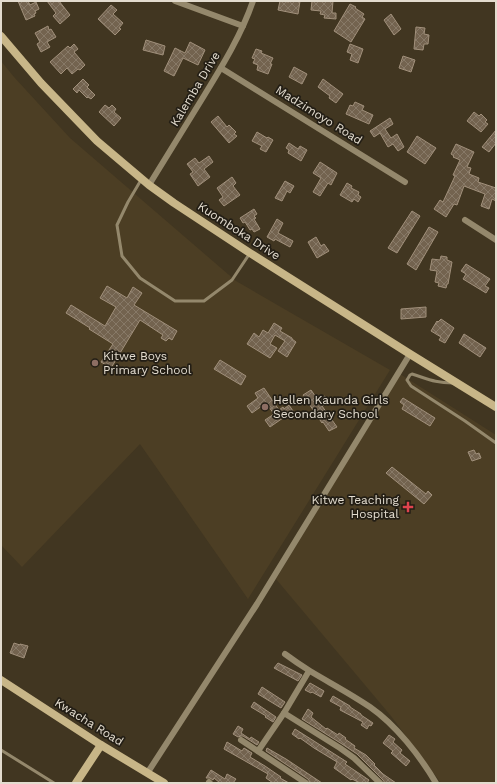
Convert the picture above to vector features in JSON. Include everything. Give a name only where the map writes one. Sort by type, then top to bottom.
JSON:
[{"type":"main road","name":"Kuomboka Drive","points":[[1,36],[41,83],[97,141],[149,185],[250,253],[410,354],[496,406]]},
{"type":"main road","name":"Kwacha Road","points":[[1,680],[164,783]]},
{"type":"main road","points":[[76,783],[101,744]]},
{"type":"street","points":[[175,1],[243,26]]},
{"type":"street","name":"Kalemba Drive","points":[[149,185],[222,68],[249,14],[253,1]]},
{"type":"street","name":"Madzimoyo Road","points":[[222,68],[405,182]]},
{"type":"street","points":[[465,220],[496,240]]},
{"type":"street","points":[[148,772],[261,597],[410,354]]},
{"type":"street","points":[[285,654],[309,671],[371,708],[388,722],[420,759],[436,783]]},
{"type":"street","points":[[258,751],[284,713],[309,671]]},
{"type":"street","points":[[284,713],[354,758],[380,783]]},
{"type":"street","points":[[241,740],[306,783]]},
{"type":"lane","points":[[142,179],[128,202],[117,225],[122,256],[140,278],[175,301],[204,301],[232,280],[250,253]]},
{"type":"lane","points":[[457,383],[431,381],[412,374],[410,374],[407,380],[411,386],[466,421],[496,443]]},
{"type":"lane","points":[[1,756],[2,751],[54,783]]},
{"type":"shaded area","name":"Kitwe Boys Primary School","points":[[1,61],[70,138],[236,281],[390,370],[248,599],[140,444],[22,567],[1,545]]},
{"type":"shaded area","name":"Kitwe Teaching Hospital","points":[[400,374],[496,435],[496,783],[441,783],[391,716],[276,579]]},
{"type":"building","points":[[18,1],[28,1],[30,5],[36,2],[39,9],[35,11],[35,16],[26,20]]},
{"type":"building","points":[[47,1],[59,1],[70,15],[60,24],[53,16],[56,13]]},
{"type":"building","points":[[280,1],[300,1],[298,14],[278,10]]},
{"type":"building","points":[[312,1],[333,1],[332,13],[336,13],[336,19],[324,18],[325,15],[320,14],[321,11],[311,10]]},
{"type":"building","points":[[350,4],[364,14],[362,17],[365,19],[351,42],[334,31]]},
{"type":"building","points":[[111,5],[117,10],[113,14],[123,23],[119,28],[121,29],[115,35],[98,19]]},
{"type":"building","points":[[391,14],[401,29],[394,35],[384,20]]},
{"type":"building","points":[[48,26],[49,30],[51,29],[56,37],[47,42],[50,47],[41,52],[37,44],[40,42],[35,33]]},
{"type":"building","points":[[416,27],[425,28],[424,34],[429,35],[428,44],[424,44],[423,50],[414,49]]},
{"type":"building","points":[[146,40],[165,46],[163,55],[143,50]]},
{"type":"building","points":[[190,42],[205,50],[198,65],[183,58],[174,76],[164,71],[175,48],[185,53]]},
{"type":"building","points":[[74,44],[78,49],[74,52],[85,65],[80,70],[78,69],[72,74],[67,68],[61,74],[50,62],[68,46],[70,48]]},
{"type":"building","points":[[350,44],[363,49],[358,63],[350,60],[352,54],[347,52]]},
{"type":"building","points":[[256,49],[273,58],[268,74],[257,70],[258,65],[253,63],[255,59],[252,58]]},
{"type":"building","points":[[403,56],[415,60],[411,72],[399,68]]},
{"type":"building","points":[[294,67],[307,74],[302,84],[289,77]]},
{"type":"building","points":[[83,79],[89,85],[87,87],[95,95],[91,99],[88,97],[87,98],[79,90],[77,93],[73,89]]},
{"type":"building","points":[[323,79],[343,94],[336,103],[329,98],[330,96],[318,87]]},
{"type":"building","points":[[355,102],[364,106],[362,110],[373,115],[369,124],[346,114],[350,105],[353,106]]},
{"type":"building","points":[[105,105],[109,108],[112,105],[116,109],[114,112],[121,118],[114,126],[99,112]]},
{"type":"building","points":[[474,112],[479,116],[481,114],[487,120],[485,122],[488,124],[481,132],[467,121]]},
{"type":"building","points":[[218,116],[227,127],[229,125],[236,132],[234,134],[237,136],[229,143],[211,122]]},
{"type":"building","points":[[390,118],[393,124],[385,129],[391,138],[397,134],[404,147],[398,151],[393,144],[388,147],[380,133],[374,137],[370,131]]},
{"type":"building","points":[[496,130],[496,143],[489,152],[482,147]]},
{"type":"building","points":[[257,132],[273,140],[266,152],[260,149],[262,146],[252,141]]},
{"type":"building","points":[[417,136],[436,148],[425,164],[407,152]]},
{"type":"building","points":[[289,143],[298,149],[300,146],[307,150],[301,161],[288,153],[289,150],[286,148]]},
{"type":"building","points":[[456,144],[474,152],[467,167],[471,168],[469,174],[479,178],[478,182],[496,188],[496,201],[492,199],[489,209],[481,206],[485,194],[464,186],[457,205],[454,204],[446,217],[434,209],[440,200],[443,202],[455,176],[453,175],[460,160],[453,157],[454,156],[451,154]]},
{"type":"building","points":[[209,156],[213,162],[204,169],[210,177],[198,186],[190,174],[193,172],[187,164],[195,158],[199,163]]},
{"type":"building","points":[[320,162],[337,173],[331,185],[328,183],[320,196],[313,192],[321,178],[313,173]]},
{"type":"building","points":[[232,177],[236,183],[233,186],[240,195],[224,206],[219,200],[223,197],[217,188]]},
{"type":"building","points":[[285,181],[294,186],[290,193],[287,191],[282,201],[275,198]]},
{"type":"building","points":[[347,183],[352,186],[351,188],[359,192],[358,195],[361,197],[358,202],[354,199],[352,202],[340,195]]},
{"type":"building","points":[[254,209],[257,214],[254,216],[256,218],[254,219],[260,229],[254,232],[252,229],[250,230],[245,222],[243,223],[240,218]]},
{"type":"building","points":[[412,211],[420,216],[397,253],[388,248]]},
{"type":"building","points":[[277,219],[283,223],[278,233],[293,241],[290,247],[275,239],[274,241],[267,237]]},
{"type":"building","points":[[429,227],[438,232],[416,270],[407,264]]},
{"type":"building","points":[[316,237],[321,246],[324,244],[329,251],[317,258],[308,242]]},
{"type":"building","points":[[441,256],[447,257],[447,260],[452,262],[446,288],[438,286],[439,283],[435,282],[437,271],[430,270],[432,259],[440,260]]},
{"type":"building","points":[[466,264],[490,279],[485,286],[489,288],[486,293],[463,279],[466,274],[461,271]]},
{"type":"building","points":[[107,286],[127,298],[133,287],[142,293],[134,305],[177,331],[172,340],[169,338],[166,341],[161,338],[163,335],[140,320],[111,368],[101,362],[113,344],[66,313],[71,305],[105,326],[116,307],[100,298]]},
{"type":"building","points":[[426,307],[426,317],[401,319],[401,309]]},
{"type":"building","points":[[441,319],[454,328],[445,343],[439,340],[441,337],[431,331],[437,321],[438,322]]},
{"type":"building","points":[[274,323],[282,328],[280,331],[296,342],[287,357],[278,351],[285,341],[275,335],[270,344],[277,348],[270,358],[247,344],[254,333],[259,337],[263,330],[268,333]]},
{"type":"building","points":[[464,334],[486,348],[480,357],[459,343]]},
{"type":"building","points":[[220,360],[246,376],[241,385],[214,369]]},
{"type":"building","points":[[264,388],[279,410],[283,407],[284,409],[289,405],[293,411],[270,427],[265,420],[274,414],[266,403],[252,413],[247,406],[258,398],[255,393]]},
{"type":"building","points":[[311,390],[318,400],[325,396],[329,402],[322,406],[337,427],[329,431],[323,422],[322,423],[303,395]]},
{"type":"building","points":[[403,398],[435,418],[430,426],[402,409],[404,405],[400,402]]},
{"type":"building","points":[[474,450],[476,454],[479,453],[481,458],[472,461],[468,452]]},
{"type":"building","points":[[392,467],[426,494],[428,491],[432,495],[424,504],[386,473]]},
{"type":"building","points":[[14,643],[28,646],[24,658],[10,653]]},
{"type":"building","points":[[278,663],[302,675],[298,681],[274,668]]},
{"type":"building","points":[[310,683],[324,691],[321,697],[305,690]]},
{"type":"building","points":[[262,687],[285,702],[281,708],[258,694]]},
{"type":"building","points":[[333,696],[350,706],[373,723],[371,726],[369,725],[367,729],[361,725],[363,722],[340,710],[341,707],[330,701]]},
{"type":"building","points":[[254,702],[276,717],[273,722],[251,707]]},
{"type":"building","points":[[308,709],[313,713],[311,717],[326,729],[327,728],[338,735],[339,733],[346,738],[345,739],[355,746],[354,748],[366,755],[383,774],[396,783],[385,783],[357,754],[302,719]]},
{"type":"building","points":[[238,726],[243,729],[241,733],[250,739],[251,737],[259,742],[257,745],[243,736],[238,737],[233,734]]},
{"type":"building","points":[[295,729],[347,762],[345,764],[369,780],[367,783],[360,783],[352,779],[351,780],[334,768],[337,762],[292,734]]},
{"type":"building","points":[[389,735],[395,739],[393,742],[402,750],[400,753],[410,761],[406,766],[391,753],[393,751],[383,743]]},
{"type":"building","points":[[227,742],[242,751],[244,748],[252,753],[250,757],[289,783],[273,783],[266,778],[268,774],[224,749]]},
{"type":"building","points":[[267,748],[322,783],[310,782],[308,779],[266,751]]},
{"type":"building","points":[[211,770],[225,779],[227,774],[236,779],[233,783],[220,783],[214,778],[213,780],[206,778]]},
{"type":"place","name":"Kitwe Boys Primary School","points":[[95,363]]},
{"type":"place","name":"Hellen Kaunda Girls Secondary School","points":[[265,407]]},
{"type":"place","name":"Kitwe Teaching Hospital","points":[[408,507]]}]
